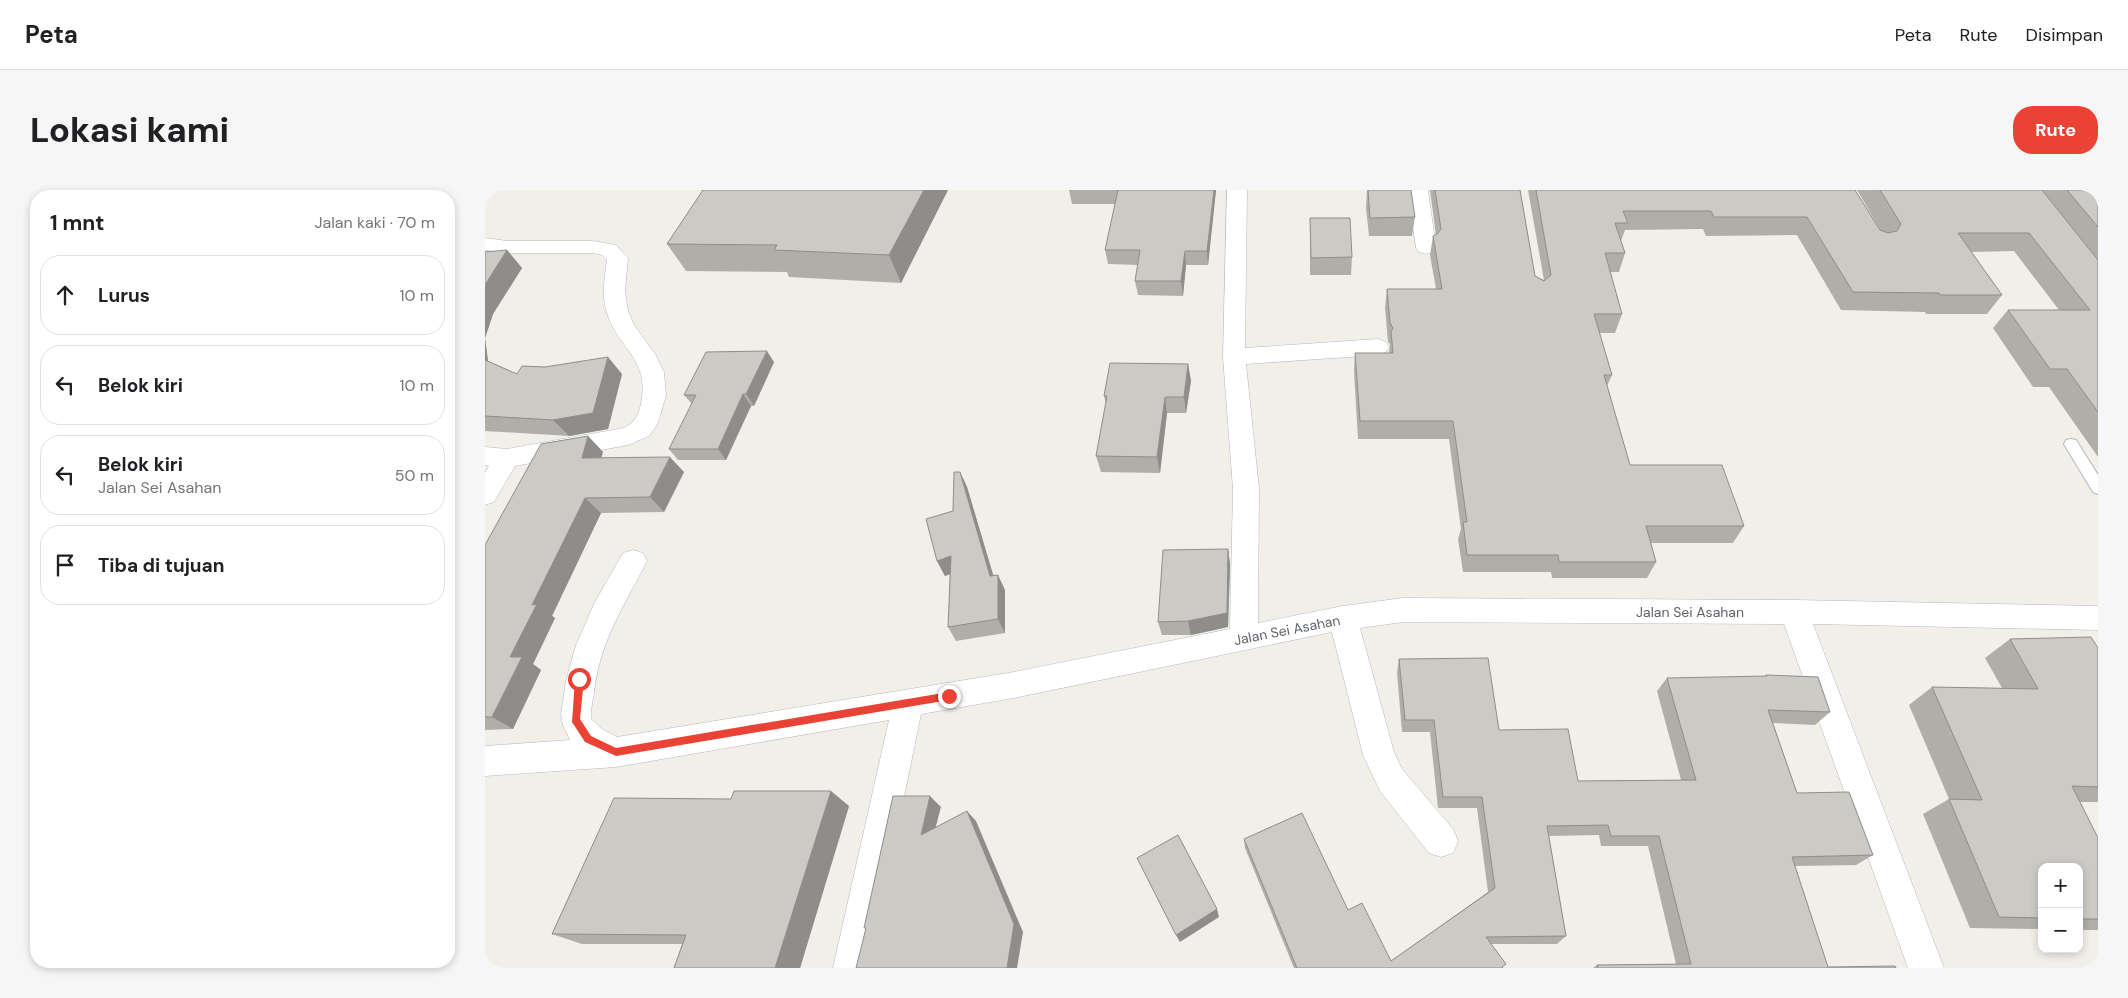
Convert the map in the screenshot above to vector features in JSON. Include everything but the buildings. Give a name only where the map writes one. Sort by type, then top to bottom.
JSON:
[{"type":"street","points":[[1237,190],[1234,357],[1246,489],[1244,638]]},
{"type":"street","points":[[1418,190],[1426,248]]},
{"type":"street","points":[[485,244],[507,247],[593,247],[609,250],[618,258],[615,288],[616,310],[626,332],[651,367],[653,381],[653,395],[648,418],[635,433],[597,443],[496,457],[485,495]]},
{"type":"street","points":[[1234,357],[1378,347]]},
{"type":"street","points":[[616,752],[588,739],[576,719],[579,679],[594,632],[612,595],[633,561]]},
{"type":"street","name":"Jalan Sei Asahan","points":[[485,761],[616,752],[1014,685],[1343,618],[1403,610],[1794,612],[2098,618]]},
{"type":"street","points":[[1794,612],[1926,968]]},
{"type":"street","points":[[1343,618],[1379,755],[1391,780],[1441,840]]},
{"type":"street","points":[[851,968],[908,702]]},
{"type":"lane","points":[[2071,444],[2098,488]]},
{"type":"route","points":[[579,679],[576,719],[588,739],[616,752],[949,696]]}]
